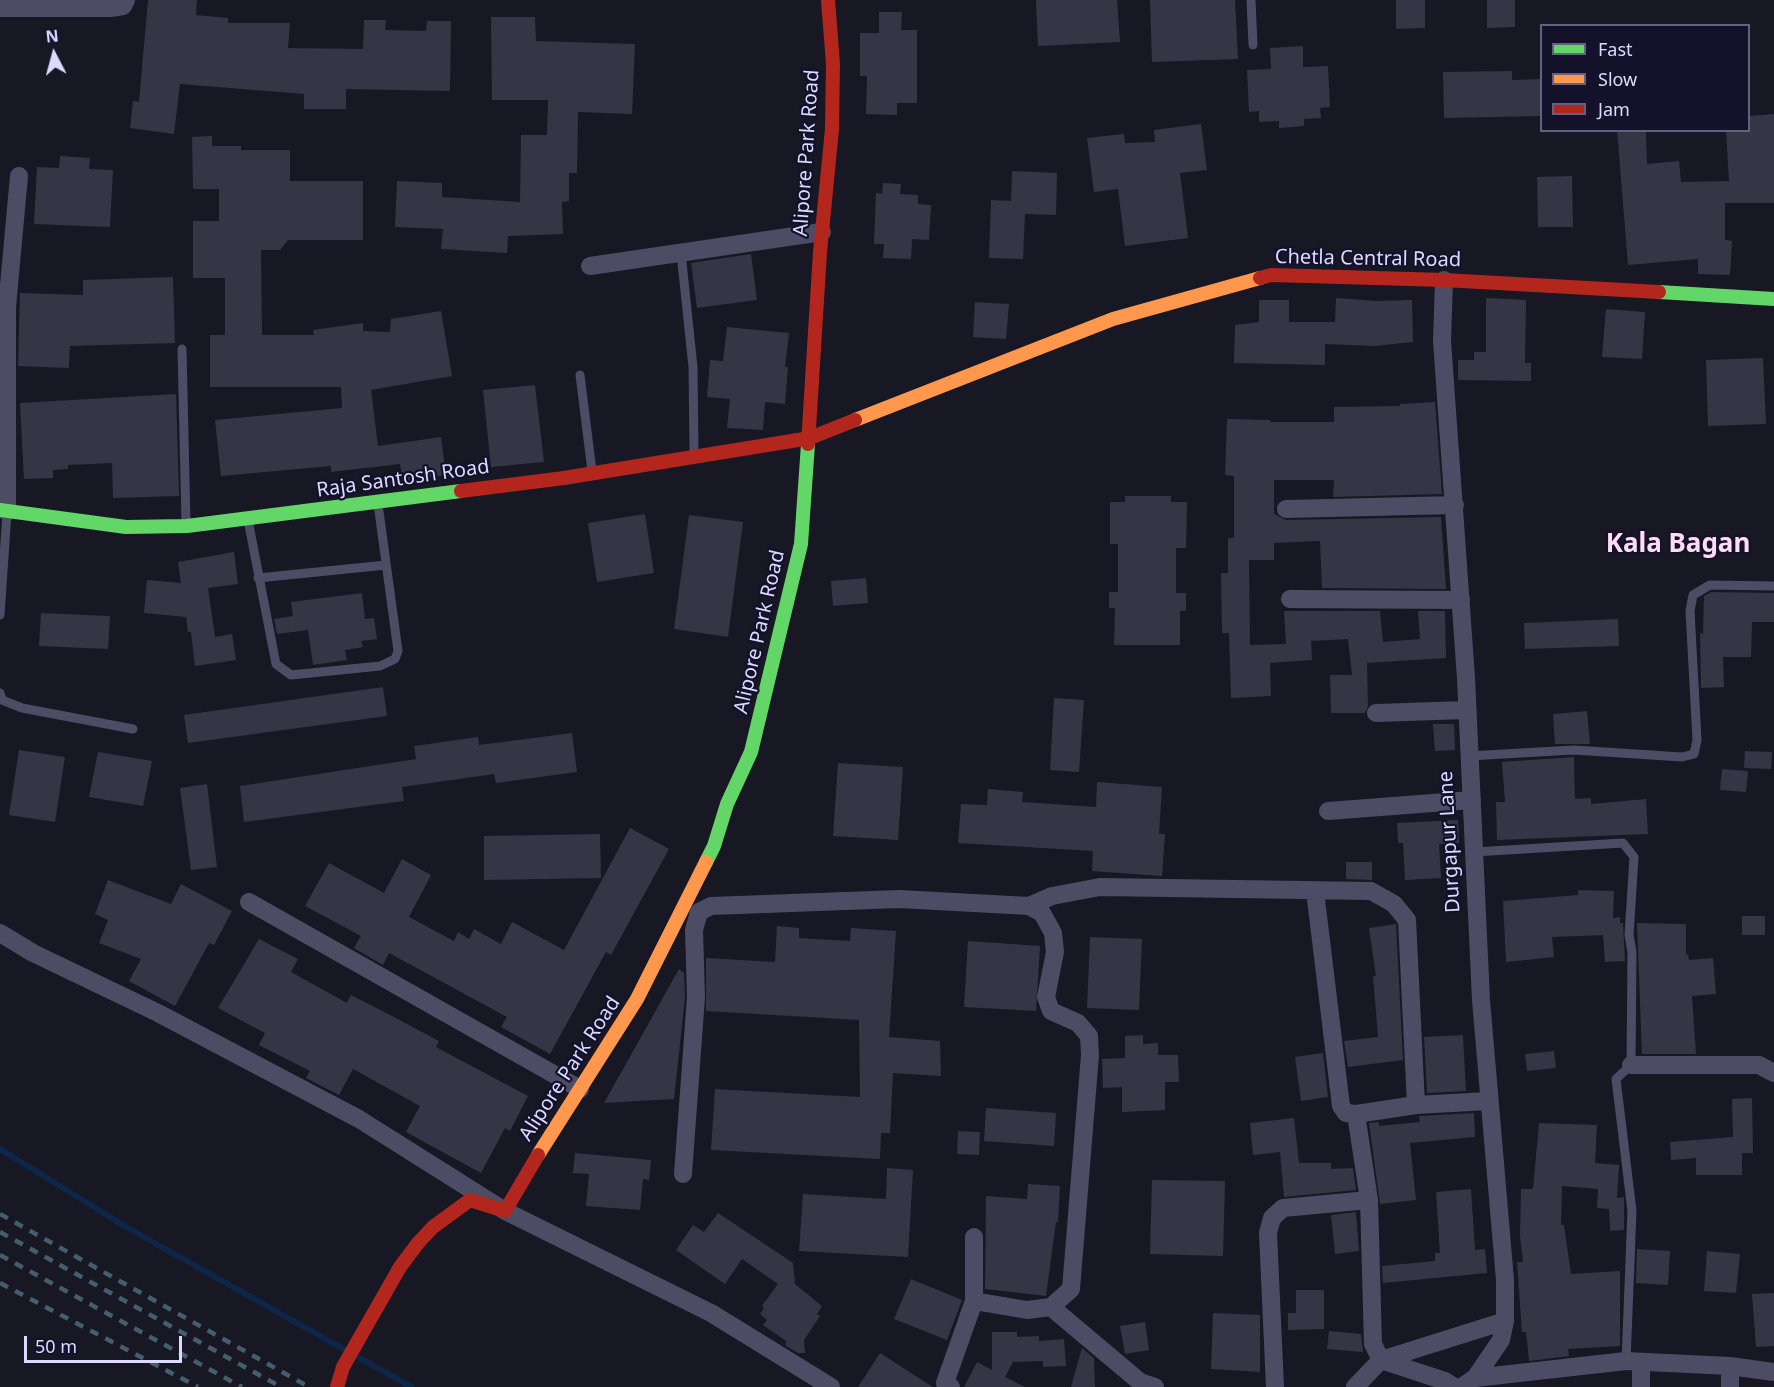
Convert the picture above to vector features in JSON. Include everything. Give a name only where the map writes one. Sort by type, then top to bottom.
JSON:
[{"type":"main road","name":"Alipore Park Road","points":[[505,1211],[637,999],[714,846],[727,804],[751,752],[801,544],[810,438],[812,370],[822,232],[832,129],[833,64],[828,0]]},
{"type":"main road","name":"Chetla Central Road","points":[[810,438],[1113,319],[1159,304],[1271,274],[1444,280],[1774,299]]},
{"type":"main road","name":"Raja Santosh Road","points":[[4,511],[126,527],[187,526],[248,520],[592,474],[694,454],[810,438]]},
{"type":"main road","points":[[337,1387],[343,1367],[381,1300],[418,1243],[433,1227],[470,1200],[505,1211]]},
{"type":"street","points":[[0,8],[111,9],[123,6],[126,0]]},
{"type":"street","points":[[4,511],[7,307],[19,176]]},
{"type":"street","points":[[590,266],[822,232]]},
{"type":"street","name":"Durgapur Lane","points":[[1444,280],[1442,341],[1461,600],[1488,1101],[1504,1280],[1505,1321],[1501,1340],[1469,1382]]},
{"type":"street","points":[[1286,509],[1455,505]]},
{"type":"street","points":[[1290,599],[1461,600]]},
{"type":"street","points":[[1376,713],[1466,710]]},
{"type":"street","points":[[1328,811],[1472,800]]},
{"type":"street","points":[[1029,906],[1052,896],[1100,887],[1371,891],[1394,904],[1407,920],[1416,1105]]},
{"type":"street","points":[[1315,891],[1341,1106],[1346,1113],[1356,1114],[1416,1105],[1488,1101]]},
{"type":"street","points":[[683,1174],[696,996],[694,930],[699,912],[711,906],[899,899],[1029,906],[1042,913],[1053,933],[1055,952],[1046,997],[1051,1011],[1078,1023],[1089,1036],[1090,1055],[1071,1289],[1051,1307],[1027,1310],[974,1301]]},
{"type":"street","points":[[249,902],[580,1089]]},
{"type":"street","points":[[0,933],[33,953],[158,1013],[359,1119],[505,1211],[711,1313],[831,1387]]},
{"type":"street","points":[[1631,1065],[1759,1065],[1774,1073]]},
{"type":"street","points":[[1356,1114],[1369,1200],[1374,1344],[1381,1360],[1445,1381],[1454,1387]]},
{"type":"street","points":[[1275,1387],[1268,1233],[1272,1218],[1283,1208],[1369,1200]]},
{"type":"street","points":[[951,1387],[945,1383],[974,1301],[974,1237]]},
{"type":"street","points":[[1051,1307],[1140,1382],[1155,1387]]},
{"type":"street","points":[[1355,1387],[1381,1360],[1505,1321]]},
{"type":"street","points":[[1633,1362],[1641,1387]]},
{"type":"street","points":[[1469,1382],[1633,1362],[1730,1366],[1774,1372]]},
{"type":"street","points":[[1730,1366],[1730,1387]]},
{"type":"lane","points":[[1251,0],[1253,45]]},
{"type":"lane","points":[[681,253],[693,367],[694,454]]},
{"type":"lane","points":[[182,349],[187,526]]},
{"type":"lane","points":[[579,375],[592,474]]},
{"type":"lane","points":[[248,520],[272,656],[276,664],[291,675],[380,666],[396,659],[398,651],[377,502]]},
{"type":"lane","points":[[0,615],[4,511]]},
{"type":"lane","points":[[258,578],[386,565]]},
{"type":"lane","points":[[1468,756],[1574,750],[1682,757],[1694,754],[1697,740],[1690,611],[1693,595],[1710,585],[1774,586]]},
{"type":"lane","points":[[0,693],[2,700],[22,708],[133,729]]},
{"type":"lane","points":[[1474,852],[1623,843],[1634,857],[1629,935],[1632,952],[1631,1065],[1616,1079],[1632,1211],[1633,1362]]},
{"type":"building","points":[[148,0],[197,0],[196,15],[228,18],[228,23],[290,23],[288,48],[363,49],[364,20],[386,20],[385,30],[426,31],[427,21],[451,21],[450,91],[346,89],[346,109],[304,109],[304,94],[180,84],[174,134],[130,128],[133,101],[139,102]]},
{"type":"building","points":[[1036,0],[1117,0],[1120,42],[1038,46]]},
{"type":"building","points":[[1150,0],[1235,0],[1238,59],[1152,62]]},
{"type":"building","points":[[1396,0],[1425,0],[1425,28],[1396,29]]},
{"type":"building","points":[[1487,0],[1515,0],[1515,27],[1487,28]]},
{"type":"building","points":[[879,12],[902,12],[901,30],[917,30],[917,103],[897,103],[897,115],[866,114],[867,76],[860,76],[860,33],[879,33]]},
{"type":"building","points":[[491,17],[535,17],[536,41],[635,44],[632,114],[578,112],[577,173],[569,173],[569,201],[562,202],[563,234],[508,236],[507,253],[441,249],[443,229],[395,227],[397,181],[442,183],[442,197],[520,202],[521,135],[547,135],[548,100],[492,100]]},
{"type":"building","points":[[1303,46],[1303,67],[1328,66],[1330,107],[1320,108],[1321,118],[1304,119],[1304,126],[1279,128],[1279,121],[1259,122],[1259,111],[1249,112],[1247,70],[1271,69],[1270,48]]},
{"type":"building","points":[[1512,71],[1512,80],[1540,79],[1540,116],[1444,118],[1443,72]]},
{"type":"building","points":[[1774,114],[1774,203],[1725,203],[1725,240],[1732,241],[1730,275],[1698,274],[1698,259],[1628,265],[1617,132],[1646,132],[1647,164],[1679,161],[1681,182],[1729,181],[1726,132],[1750,132],[1750,116]]},
{"type":"building","points":[[1201,124],[1207,170],[1180,173],[1188,238],[1125,246],[1118,189],[1094,192],[1087,138],[1124,134],[1125,143],[1155,142],[1154,130]]},
{"type":"building","points":[[212,136],[212,146],[241,146],[241,150],[290,150],[290,181],[363,181],[363,240],[288,240],[280,250],[261,250],[262,335],[314,335],[313,330],[363,323],[363,331],[390,332],[391,319],[441,311],[452,376],[371,390],[378,446],[441,437],[446,475],[403,481],[400,464],[331,472],[331,466],[221,476],[215,420],[342,408],[341,387],[210,387],[210,335],[225,335],[225,278],[193,278],[193,221],[219,221],[219,189],[193,189],[192,137]]},
{"type":"building","points":[[60,156],[90,158],[89,169],[113,170],[110,227],[34,224],[37,167],[59,168]]},
{"type":"building","points":[[1012,171],[1057,173],[1056,215],[1025,214],[1023,259],[989,258],[991,200],[1011,201]]},
{"type":"building","points":[[1572,176],[1573,227],[1538,227],[1537,177]]},
{"type":"building","points":[[883,183],[901,184],[900,194],[918,195],[918,204],[931,205],[929,240],[912,239],[911,259],[883,258],[884,244],[874,244],[876,193],[882,194]]},
{"type":"building","points":[[751,254],[757,300],[697,308],[691,263]]},
{"type":"building","points":[[173,277],[175,343],[70,346],[69,368],[18,366],[20,293],[83,295],[83,280]]},
{"type":"building","points":[[1336,298],[1376,301],[1412,300],[1413,342],[1374,346],[1325,344],[1325,365],[1234,363],[1235,325],[1259,322],[1259,300],[1289,300],[1289,322],[1335,322]]},
{"type":"building","points":[[1486,298],[1526,300],[1525,363],[1531,363],[1531,381],[1458,380],[1458,360],[1474,360],[1474,352],[1486,352]]},
{"type":"building","points":[[975,302],[1009,304],[1006,339],[973,337]]},
{"type":"building","points":[[1606,309],[1645,312],[1642,359],[1602,357]]},
{"type":"building","points":[[727,327],[789,333],[785,367],[788,367],[785,404],[765,402],[763,430],[727,428],[730,399],[707,397],[710,360],[723,361]]},
{"type":"building","points":[[1763,358],[1766,424],[1708,426],[1706,360]]},
{"type":"building","points":[[535,385],[544,462],[491,467],[483,390]]},
{"type":"building","points":[[176,394],[179,496],[113,498],[112,463],[68,465],[68,469],[53,470],[53,478],[24,479],[20,403]]},
{"type":"building","points":[[1435,402],[1442,494],[1333,497],[1334,480],[1274,480],[1274,514],[1286,520],[1441,517],[1446,589],[1322,588],[1320,541],[1274,543],[1274,560],[1249,560],[1250,645],[1286,644],[1284,611],[1380,611],[1383,642],[1420,639],[1418,611],[1445,611],[1446,658],[1367,663],[1368,706],[1365,713],[1331,713],[1330,675],[1352,675],[1348,639],[1311,641],[1312,660],[1270,663],[1271,696],[1231,698],[1229,633],[1222,633],[1221,573],[1228,573],[1228,538],[1234,538],[1234,476],[1225,475],[1227,419],[1334,422],[1334,407],[1400,406],[1400,404]]},
{"type":"building","points":[[1125,496],[1171,496],[1171,502],[1187,502],[1186,548],[1176,548],[1176,593],[1186,593],[1186,611],[1180,611],[1180,645],[1114,645],[1115,608],[1109,608],[1109,592],[1118,592],[1118,544],[1110,544],[1110,502],[1125,502]]},
{"type":"building","points":[[645,514],[654,573],[597,582],[588,523]]},
{"type":"building","points":[[689,515],[743,522],[728,637],[674,629]]},
{"type":"building","points":[[234,552],[238,584],[208,588],[215,637],[232,634],[236,660],[195,666],[191,632],[188,632],[186,617],[144,613],[147,580],[181,583],[178,562]]},
{"type":"building","points":[[866,578],[868,603],[833,606],[831,581]]},
{"type":"building","points":[[1711,592],[1774,593],[1774,622],[1752,622],[1751,657],[1723,657],[1724,687],[1701,688],[1700,633],[1703,634],[1704,596]]},
{"type":"building","points":[[362,593],[365,619],[374,618],[377,639],[361,641],[363,647],[345,650],[347,660],[313,665],[308,630],[277,634],[274,619],[293,616],[291,602]]},
{"type":"building","points":[[41,613],[110,616],[108,649],[39,646]]},
{"type":"building","points":[[1618,619],[1619,646],[1525,649],[1524,623]]},
{"type":"building","points":[[383,687],[387,716],[188,743],[184,715]]},
{"type":"building","points":[[1054,698],[1084,700],[1079,772],[1050,770]]},
{"type":"building","points":[[1587,711],[1590,744],[1555,744],[1553,714]]},
{"type":"building","points":[[1433,724],[1454,724],[1455,750],[1435,751]]},
{"type":"building","points":[[572,733],[577,772],[496,783],[494,774],[402,787],[404,801],[244,822],[240,786],[416,759],[414,746],[478,737],[479,745]]},
{"type":"building","points":[[19,750],[65,757],[55,822],[9,815]]},
{"type":"building","points":[[1745,751],[1772,752],[1771,769],[1744,768]]},
{"type":"building","points":[[98,752],[152,761],[143,806],[89,797]]},
{"type":"building","points":[[1574,757],[1575,799],[1591,798],[1591,804],[1646,799],[1648,834],[1497,840],[1496,802],[1505,802],[1502,762]]},
{"type":"building","points":[[838,763],[903,767],[898,840],[833,836]]},
{"type":"building","points":[[1722,769],[1748,771],[1746,792],[1720,790]]},
{"type":"building","points":[[1097,782],[1162,787],[1159,834],[1165,834],[1162,876],[1092,871],[1093,851],[958,843],[961,804],[987,805],[988,789],[1023,792],[1022,802],[1096,807]]},
{"type":"building","points":[[207,784],[217,867],[191,870],[180,788]]},
{"type":"building","points":[[1458,820],[1459,843],[1439,844],[1441,878],[1405,880],[1403,843],[1398,843],[1397,823]]},
{"type":"building","points":[[630,828],[669,849],[611,955],[606,952],[550,1054],[501,1027],[507,1017],[389,953],[383,965],[354,948],[361,936],[305,906],[329,863],[384,893],[402,859],[431,875],[409,917],[454,941],[458,932],[469,939],[474,929],[501,944],[512,922],[564,950]]},
{"type":"building","points":[[600,834],[601,878],[484,880],[484,836]]},
{"type":"building","points":[[1346,862],[1372,862],[1372,880],[1346,879]]},
{"type":"building","points":[[108,880],[171,904],[181,884],[232,911],[214,945],[209,943],[175,1006],[129,981],[141,959],[99,943],[108,920],[95,914]]},
{"type":"building","points":[[1578,890],[1614,891],[1613,918],[1620,917],[1620,923],[1623,923],[1625,961],[1605,962],[1603,935],[1552,937],[1554,957],[1506,962],[1503,901],[1578,895]]},
{"type":"building","points":[[1742,916],[1765,916],[1765,935],[1742,935]]},
{"type":"building","points":[[1637,923],[1686,924],[1686,955],[1688,954],[1689,960],[1713,958],[1716,994],[1692,996],[1696,1054],[1642,1054]]},
{"type":"building","points":[[1396,924],[1403,1060],[1348,1067],[1344,1041],[1378,1037],[1373,976],[1376,976],[1369,928]]},
{"type":"building","points":[[777,926],[799,928],[799,938],[850,941],[851,928],[896,931],[889,1037],[940,1041],[941,1076],[893,1073],[890,1133],[881,1133],[880,1159],[711,1150],[715,1089],[860,1097],[859,1020],[706,1011],[706,958],[775,962]]},
{"type":"building","points":[[1090,937],[1142,939],[1139,1010],[1087,1008]]},
{"type":"building","points":[[259,939],[298,959],[291,972],[347,1003],[351,995],[392,1016],[439,1041],[436,1047],[528,1096],[510,1131],[505,1128],[481,1173],[406,1132],[420,1106],[353,1069],[339,1095],[306,1078],[310,1071],[259,1045],[265,1033],[218,1008]]},
{"type":"building","points":[[968,941],[1040,946],[1036,1011],[964,1007]]},
{"type":"building","points":[[679,969],[684,973],[685,997],[674,1099],[604,1103]]},
{"type":"building","points":[[1143,1035],[1143,1044],[1158,1043],[1158,1055],[1178,1055],[1179,1082],[1165,1082],[1165,1110],[1122,1112],[1122,1087],[1103,1088],[1102,1059],[1125,1058],[1125,1036]]},
{"type":"building","points":[[1463,1035],[1466,1091],[1427,1093],[1424,1037]]},
{"type":"building","points":[[1554,1051],[1556,1068],[1527,1071],[1525,1054]]},
{"type":"building","points":[[1323,1053],[1328,1097],[1301,1101],[1295,1057]]},
{"type":"building","points":[[1752,1098],[1753,1153],[1742,1153],[1742,1175],[1696,1175],[1696,1158],[1671,1160],[1670,1142],[1733,1137],[1732,1099]]},
{"type":"building","points":[[986,1108],[1056,1113],[1054,1146],[984,1141]]},
{"type":"building","points":[[1474,1113],[1475,1137],[1410,1143],[1416,1200],[1380,1204],[1369,1123],[1379,1122],[1379,1126],[1420,1122],[1419,1116]]},
{"type":"building","points":[[1294,1118],[1299,1163],[1331,1163],[1331,1169],[1353,1168],[1356,1190],[1284,1197],[1280,1152],[1253,1155],[1250,1123]]},
{"type":"building","points":[[1539,1123],[1597,1125],[1595,1163],[1619,1165],[1617,1198],[1624,1197],[1624,1230],[1610,1231],[1609,1209],[1597,1208],[1598,1189],[1562,1186],[1561,1225],[1564,1225],[1571,1274],[1620,1271],[1620,1346],[1568,1349],[1569,1356],[1529,1361],[1526,1332],[1522,1332],[1517,1262],[1523,1262],[1520,1236],[1521,1189],[1533,1189]]},
{"type":"building","points":[[958,1131],[980,1132],[979,1155],[957,1154]]},
{"type":"building","points":[[575,1153],[651,1160],[649,1180],[643,1179],[640,1210],[586,1206],[589,1174],[573,1173]]},
{"type":"building","points":[[887,1168],[913,1170],[908,1257],[799,1251],[803,1194],[886,1199]]},
{"type":"building","points":[[1152,1180],[1225,1181],[1223,1256],[1150,1254]]},
{"type":"building","points":[[1028,1184],[1060,1186],[1058,1222],[1056,1222],[1046,1296],[985,1289],[986,1196],[1027,1199]]},
{"type":"building","points":[[1471,1189],[1475,1250],[1485,1249],[1487,1273],[1383,1283],[1382,1266],[1435,1261],[1435,1253],[1440,1253],[1436,1192]]},
{"type":"building","points":[[1356,1212],[1359,1251],[1335,1254],[1331,1215]]},
{"type":"building","points":[[718,1213],[793,1263],[795,1284],[822,1306],[817,1314],[820,1316],[804,1340],[805,1353],[798,1353],[786,1346],[786,1341],[763,1325],[767,1320],[760,1314],[764,1308],[762,1306],[778,1284],[742,1259],[725,1284],[676,1250],[693,1225],[704,1232]]},
{"type":"building","points":[[1637,1249],[1670,1251],[1668,1285],[1636,1283]]},
{"type":"building","points":[[1707,1251],[1740,1254],[1736,1293],[1704,1291]]},
{"type":"building","points":[[911,1279],[962,1300],[947,1340],[894,1319]]},
{"type":"building","points":[[1296,1290],[1324,1290],[1324,1329],[1288,1330],[1288,1313],[1296,1313]]},
{"type":"building","points":[[1774,1293],[1774,1346],[1756,1347],[1752,1294]]},
{"type":"building","points":[[1213,1313],[1260,1315],[1260,1372],[1211,1369]]},
{"type":"building","points":[[1145,1322],[1149,1350],[1125,1354],[1120,1326]]},
{"type":"building","points":[[1329,1331],[1361,1334],[1363,1352],[1327,1349]]},
{"type":"building","points":[[992,1332],[1017,1332],[1017,1337],[1039,1336],[1039,1341],[1064,1339],[1066,1366],[1043,1367],[1043,1361],[1013,1362],[1005,1377],[1025,1387],[964,1387],[977,1362],[992,1370]]},
{"type":"building","points":[[1082,1348],[1094,1358],[1095,1387],[1071,1387]]},
{"type":"building","points":[[880,1353],[933,1387],[858,1387]]},
{"type":"waterway","points":[[0,1149],[128,1228],[347,1351]]},
{"type":"waterway","points":[[356,1356],[412,1387]]},
{"type":"railway","points":[[0,1214],[309,1387]]},
{"type":"railway","points":[[0,1232],[281,1387]]},
{"type":"railway","points":[[0,1255],[242,1387]]},
{"type":"railway","points":[[0,1283],[198,1387]]},
{"type":"traffic: fast","points":[[1659,292],[1774,299]]},
{"type":"traffic: fast","points":[[706,862],[714,846],[727,804],[751,752],[801,544],[808,444]]},
{"type":"traffic: fast","points":[[0,510],[126,527],[187,526],[461,491]]},
{"type":"traffic: slow","points":[[855,420],[1113,319],[1260,278]]},
{"type":"traffic: slow","points":[[538,1155],[637,999],[706,862]]},
{"type":"traffic: jam","points":[[808,444],[820,252],[832,129],[833,64],[828,0]]},
{"type":"traffic: jam","points":[[1260,278],[1271,275],[1444,280],[1659,292]]},
{"type":"traffic: jam","points":[[461,491],[564,478],[810,438],[855,420]]},
{"type":"traffic: jam","points":[[337,1387],[343,1367],[400,1267],[418,1243],[433,1227],[470,1200],[505,1211],[538,1155]]},
{"type":"district","name":"Kala Bagan","points":[[1678,545]]}]
